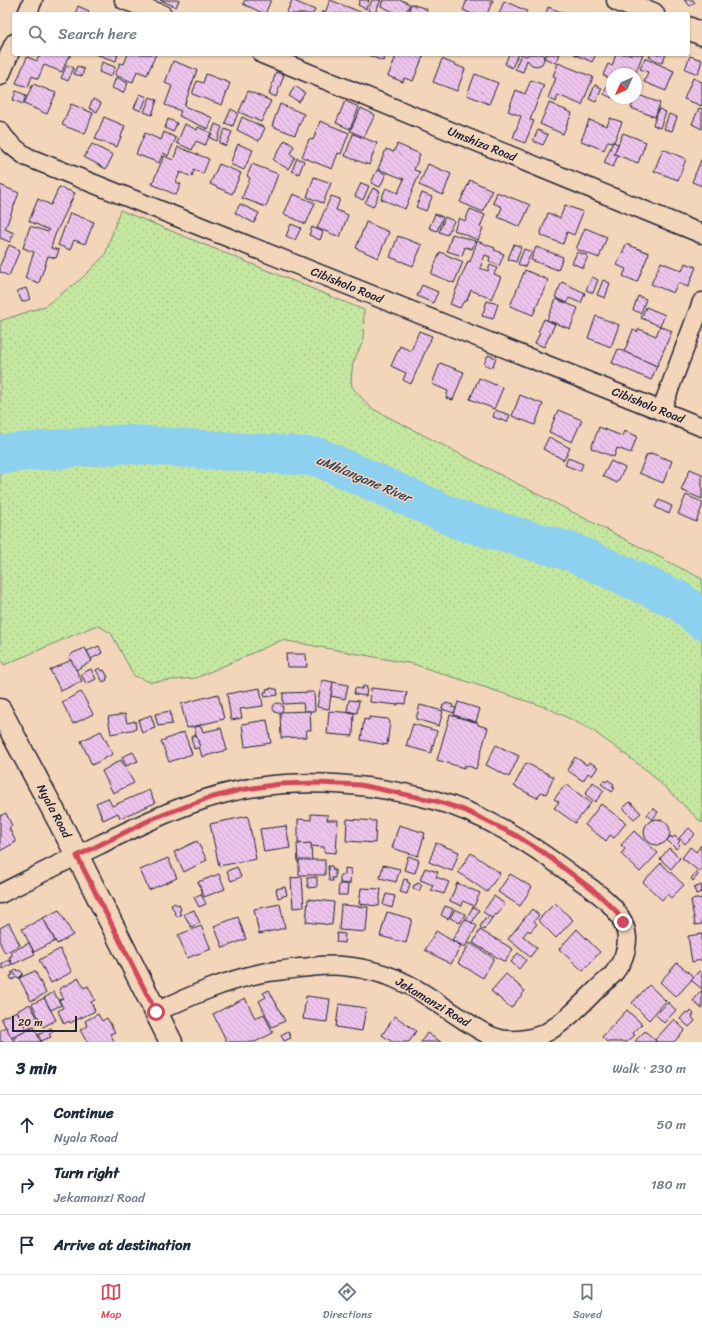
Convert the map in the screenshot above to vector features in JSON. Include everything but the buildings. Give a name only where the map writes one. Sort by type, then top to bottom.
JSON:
[{"type":"street","points":[[28,12],[33,0]]},
{"type":"street","points":[[124,0],[157,12]]},
{"type":"street","points":[[618,0],[648,12]]},
{"type":"street","points":[[690,29],[702,34]]},
{"type":"street","points":[[0,76],[12,48]]},
{"type":"street","name":"Umshiza Road","points":[[267,56],[702,234]]},
{"type":"street","name":"Cibisholo Road","points":[[0,131],[2,136],[13,147],[27,156],[702,427]]},
{"type":"street","points":[[661,411],[702,302]]},
{"type":"street","name":"Nyala Road","points":[[0,710],[77,856],[171,1042]]},
{"type":"street","name":"Jekamanzi Road","points":[[0,894],[154,818],[206,799],[240,790],[280,784],[317,783],[360,785],[403,793],[450,805],[464,810],[517,836],[544,853],[598,894],[615,910],[623,922],[627,936],[626,952],[615,972],[566,1019],[546,1033],[528,1039],[512,1041],[497,1039],[480,1031],[410,986],[386,975],[341,966],[317,966],[264,973],[239,979],[200,992],[156,1012]]},
{"type":"green space","points":[[120,210],[364,310],[363,341],[353,363],[351,379],[352,387],[371,408],[702,579],[702,823],[649,772],[592,730],[548,708],[413,664],[282,640],[196,678],[150,682],[134,676],[111,633],[97,625],[4,665],[0,658],[0,321],[45,306],[81,279],[105,255]]},
{"type":"waterway","name":"uMhlangane River","points":[[0,454],[123,444],[318,457],[462,521],[572,552],[680,601],[702,620]]},
{"type":"route","points":[[156,1012],[77,856],[154,818],[206,799],[240,790],[280,784],[317,783],[360,785],[403,793],[464,810],[517,836],[544,853],[598,894],[615,910],[623,922]]}]
